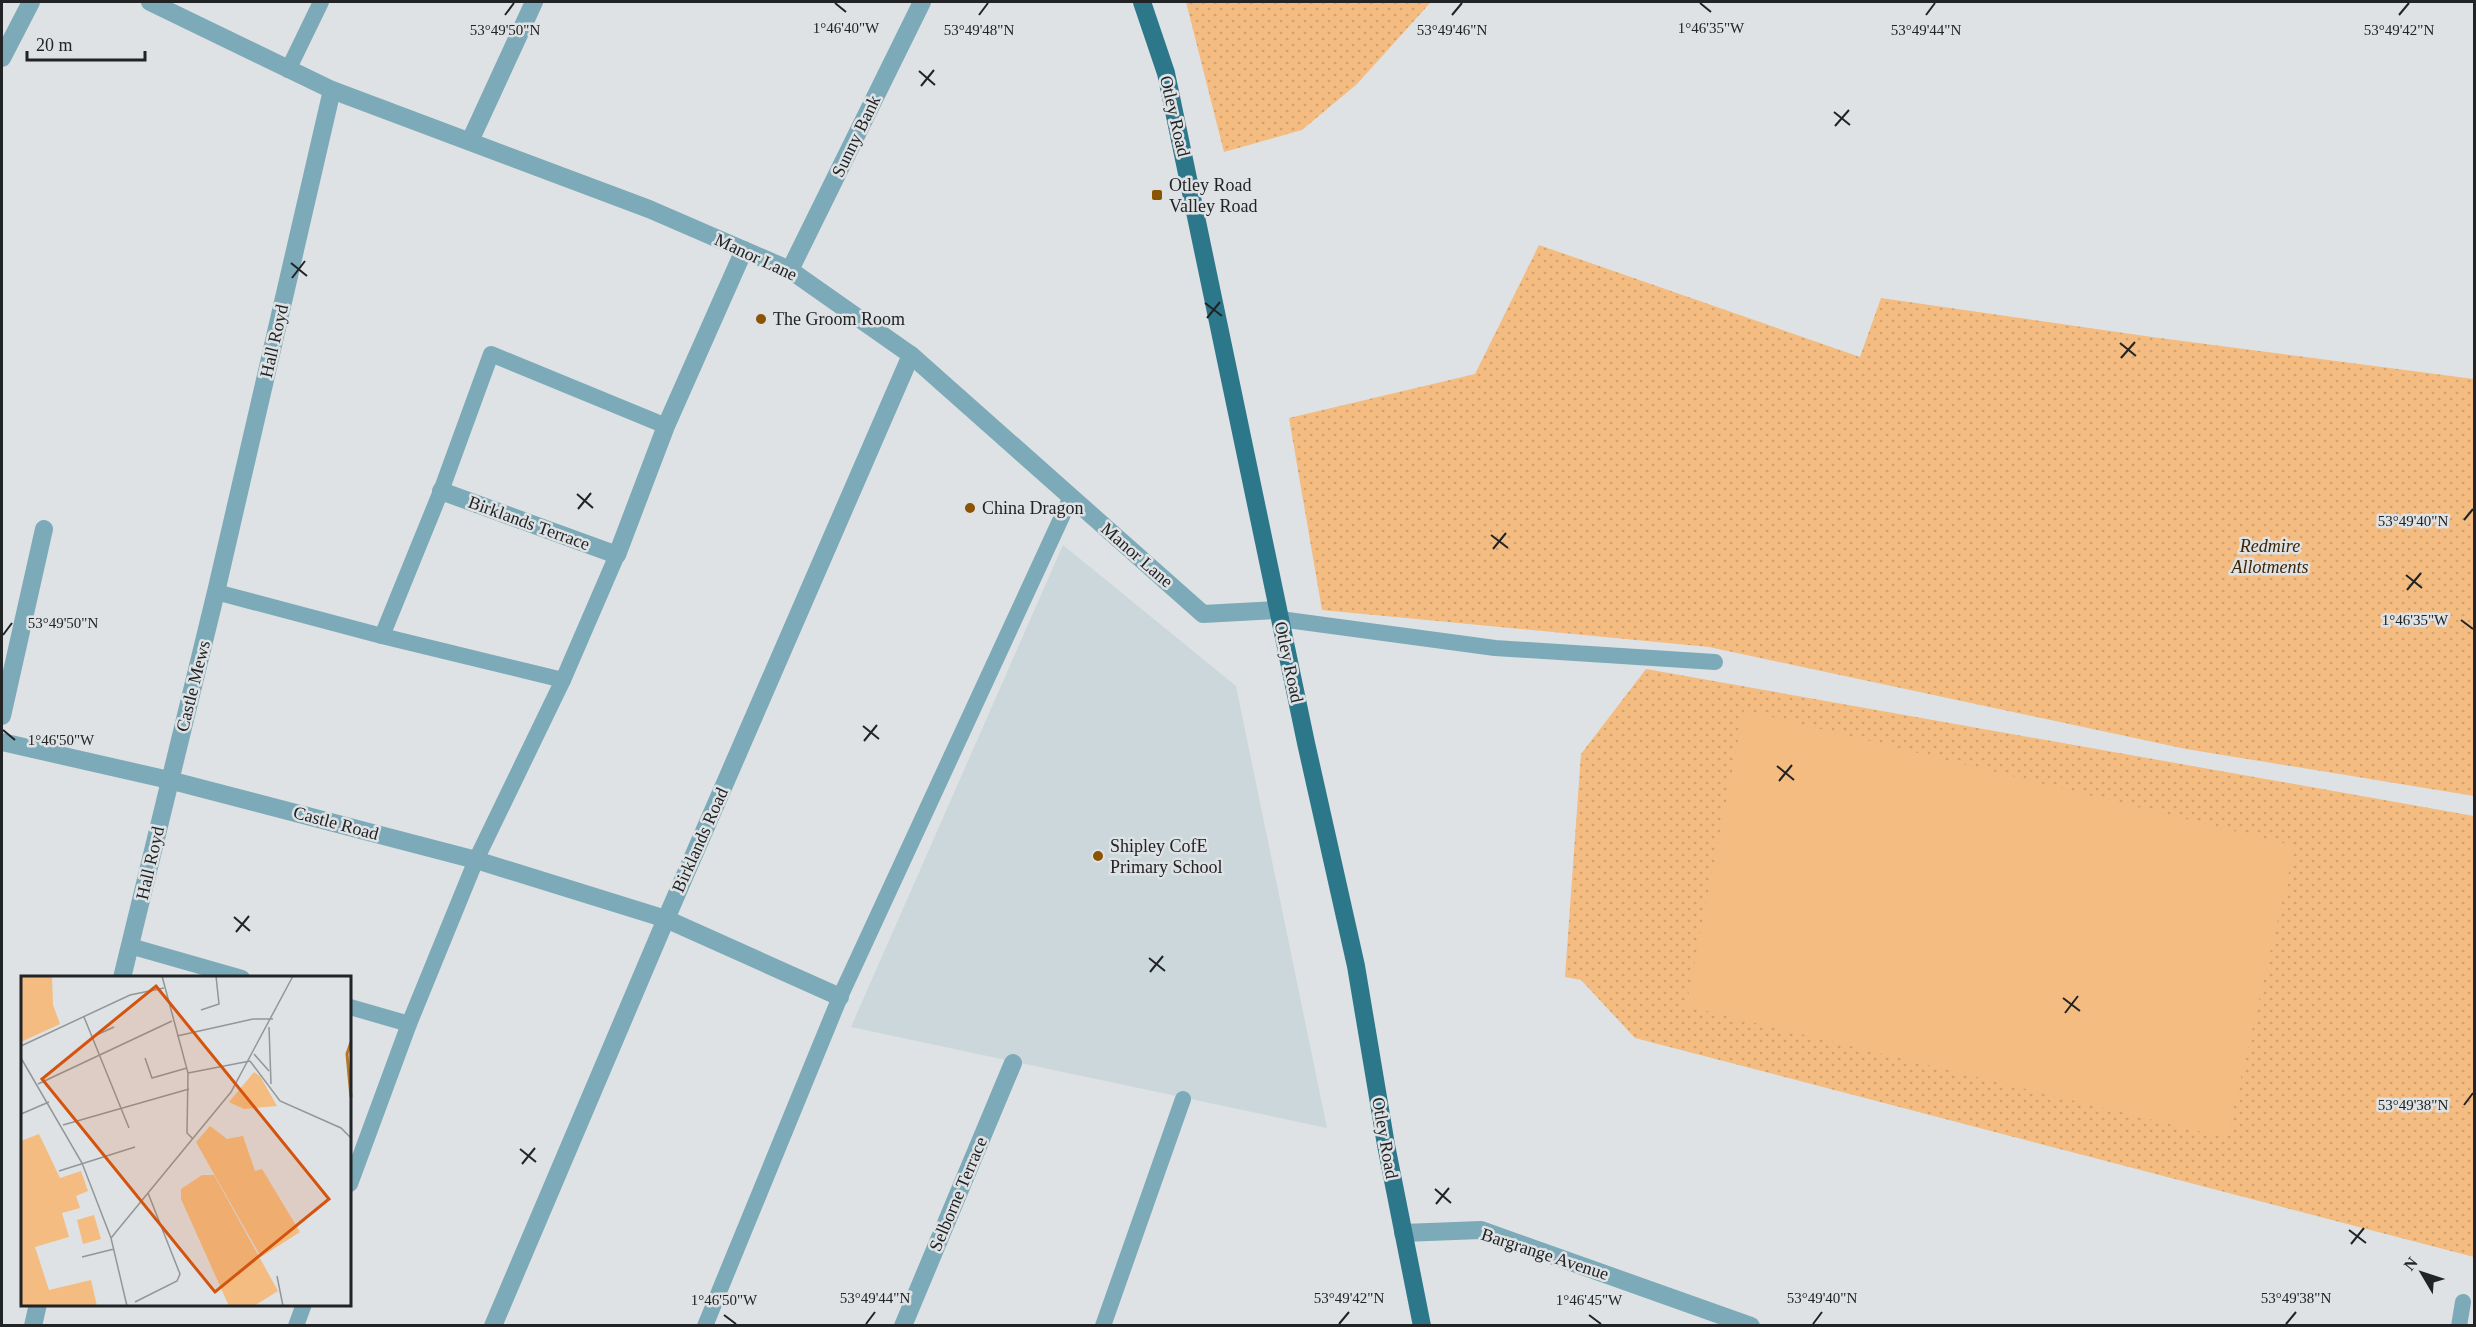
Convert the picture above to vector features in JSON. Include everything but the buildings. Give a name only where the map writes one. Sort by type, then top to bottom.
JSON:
[{"type":"main road","name":"Otley Road","points":[[1142,2],[1166,73],[1279,615],[1356,966],[1403,1233],[1422,1326]]},
{"type":"street","points":[[2,58],[31,2]]},
{"type":"street","name":"Manor Lane","points":[[150,2],[332,90],[649,209],[790,270],[911,355],[1203,614],[1279,615]]},
{"type":"street","points":[[470,141],[534,2]]},
{"type":"street","name":"Sunny Bank","points":[[790,270],[922,2]]},
{"type":"street","name":"Hall Royd","points":[[216,592],[332,90]]},
{"type":"street","points":[[617,555],[666,426],[744,250]]},
{"type":"street","name":"Birklands Road","points":[[493,1326],[666,919],[911,355]]},
{"type":"street","name":"Birklands Terrace","points":[[441,491],[617,555]]},
{"type":"street","points":[[2,716],[44,529]]},
{"type":"street","name":"Castle Mews","points":[[170,780],[216,592]]},
{"type":"street","name":"Castle Road","points":[[2,742],[170,780],[476,860],[666,919],[840,997]]},
{"type":"street","name":"Hall Royd","points":[[122,976],[170,780]]},
{"type":"street","name":"Selborne Terrace","points":[[903,1326],[1013,1063]]},
{"type":"street","name":"Bargrange Avenue","points":[[1403,1233],[1481,1230],[1750,1326]]},
{"type":"street","points":[[33,1326],[38,1306]]},
{"type":"lane","points":[[288,70],[321,2]]},
{"type":"lane","points":[[382,636],[441,491],[491,354],[666,426]]},
{"type":"lane","points":[[705,1326],[840,997],[1071,497]]},
{"type":"lane","points":[[351,1181],[410,1024],[476,860],[563,680],[617,555]]},
{"type":"lane","points":[[216,592],[382,636],[563,680]]},
{"type":"lane","points":[[1279,615],[1496,648],[1715,662]]},
{"type":"lane","points":[[130,946],[235,976]]},
{"type":"lane","points":[[351,1007],[410,1024]]},
{"type":"lane","points":[[1103,1326],[1183,1100]]},
{"type":"lane","points":[[2459,1326],[2463,1302]]},
{"type":"lane","points":[[296,1326],[304,1306]]},
{"type":"shaded area","name":"Shipley CofE Primary School","points":[[1063,545],[1236,686],[1327,1128],[851,1027]]},
{"type":"green space","points":[[1186,2],[1431,2],[1357,84],[1302,130],[1224,152]]},
{"type":"green space","name":"Redmire Allotments","points":[[1539,245],[1860,357],[1881,298],[2152,337],[2474,379],[2474,796],[2186,749],[1709,647],[1322,610],[1289,418],[1475,374]]},
{"type":"green space","points":[[1646,669],[2474,816],[2474,1257],[1635,1038],[1581,980],[1565,977],[1581,754]]},
{"type":"green space","points":[[1744,710],[2295,846],[2227,1138],[1686,1006]]},
{"type":"place","name":"Otley Road Valley Road","points":[[1157,195]]},
{"type":"place","name":"The Groom Room","points":[[761,319]]},
{"type":"place","name":"China Dragon","points":[[970,508]]},
{"type":"place","name":"Shipley CofE Primary School","points":[[1098,856]]}]
